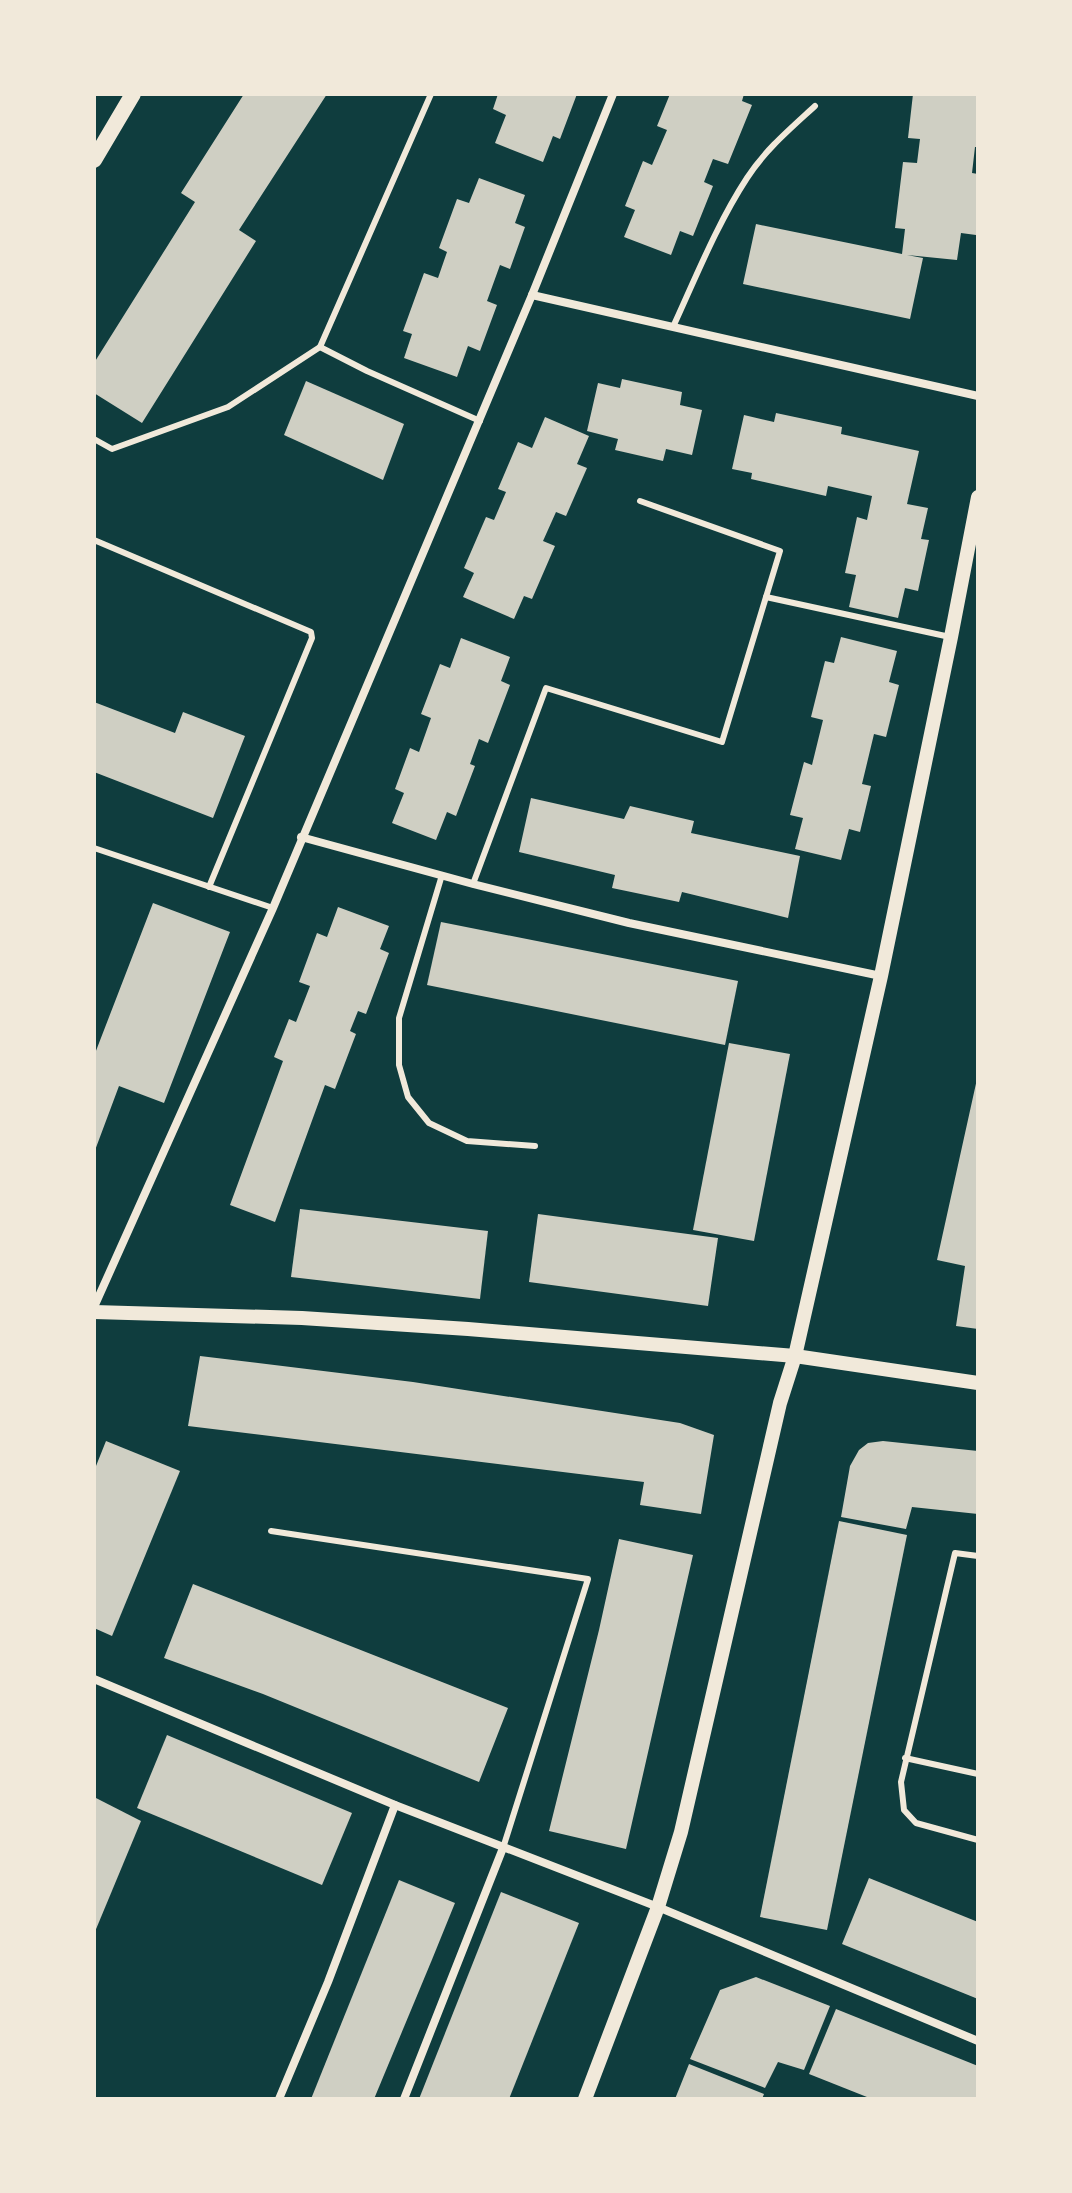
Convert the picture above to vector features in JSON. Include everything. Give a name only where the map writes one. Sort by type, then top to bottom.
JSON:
[{"type":"main road","points":[[94,160],[133,94]]},
{"type":"street","points":[[613,94],[480,421],[273,908],[94,1310],[302,1318],[795,1356],[978,1383]]},
{"type":"street","points":[[532,295],[978,396]]},
{"type":"street","points":[[585,2099],[658,1907],[681,1832],[780,1403],[795,1356],[881,976],[978,497]]},
{"type":"street","points":[[301,837],[629,923],[881,976]]},
{"type":"street","points":[[94,1679],[395,1805],[658,1907],[978,2041]]},
{"type":"street","points":[[279,2099],[328,1982],[395,1805]]},
{"type":"street","points":[[404,2099],[503,1848]]},
{"type":"lane","points":[[94,439],[112,449],[228,407],[320,347],[431,94]]},
{"type":"lane","points":[[673,327],[725,216],[747,177],[771,147],[815,106]]},
{"type":"lane","points":[[320,347],[480,421]]},
{"type":"lane","points":[[473,884],[546,688],[722,742],[780,551],[640,501]]},
{"type":"lane","points":[[94,540],[311,632],[312,638],[209,887]]},
{"type":"lane","points":[[766,597],[951,637]]},
{"type":"lane","points":[[94,848],[273,908]]},
{"type":"lane","points":[[442,875],[399,1018],[399,1065],[408,1097],[429,1123],[467,1141],[535,1146]]},
{"type":"lane","points":[[271,1531],[588,1579],[503,1848]]},
{"type":"lane","points":[[978,1556],[955,1553],[901,1782],[904,1810],[916,1823],[978,1840]]},
{"type":"lane","points":[[905,1758],[978,1774]]},
{"type":"building","points":[[244,94],[327,94],[239,230],[256,241],[142,423],[94,393],[94,363],[195,202],[181,193]]},
{"type":"building","points":[[498,94],[577,94],[560,139],[553,136],[543,162],[495,143],[506,115],[493,109]]},
{"type":"building","points":[[670,94],[744,94],[742,101],[752,105],[728,164],[713,159],[704,182],[713,186],[693,236],[680,231],[671,255],[624,237],[635,210],[625,206],[643,161],[652,165],[667,130],[657,126]]},
{"type":"building","points":[[913,94],[978,94],[978,147],[975,147],[972,173],[978,174],[978,215],[976,235],[961,233],[957,260],[907,255],[923,258],[910,319],[743,284],[756,224],[902,254],[905,229],[895,228],[903,162],[917,163],[920,139],[908,138]]},
{"type":"building","points":[[479,178],[525,195],[515,223],[525,227],[510,269],[500,265],[487,301],[497,305],[480,351],[468,346],[457,377],[404,358],[412,334],[403,331],[424,273],[438,278],[447,252],[439,248],[457,199],[469,203]]},
{"type":"building","points":[[622,379],[682,392],[680,405],[702,410],[692,455],[666,449],[663,461],[615,450],[618,439],[587,431],[598,383],[620,388]]},
{"type":"building","points":[[306,381],[404,424],[383,480],[284,435]]},
{"type":"building","points":[[776,413],[842,427],[841,434],[919,451],[907,504],[928,508],[921,539],[929,540],[918,591],[905,588],[898,618],[849,607],[856,575],[845,573],[857,517],[867,520],[872,496],[828,486],[826,496],[751,479],[752,473],[732,469],[744,415],[774,422]]},
{"type":"building","points":[[545,417],[589,436],[577,464],[587,468],[566,516],[556,512],[543,541],[555,546],[532,599],[524,596],[514,619],[463,597],[474,573],[464,568],[486,517],[494,520],[506,492],[498,489],[518,442],[532,448]]},
{"type":"building","points":[[841,637],[897,651],[889,682],[899,685],[886,737],[874,734],[862,784],[871,786],[860,832],[849,829],[841,860],[795,849],[803,818],[790,815],[804,762],[812,765],[823,720],[811,717],[825,661],[834,663]]},
{"type":"building","points":[[461,638],[510,657],[501,681],[510,685],[488,743],[479,739],[470,764],[475,766],[456,816],[447,812],[436,840],[392,823],[404,793],[395,789],[410,748],[419,752],[431,718],[421,714],[440,664],[450,668]]},
{"type":"building","points":[[94,702],[175,733],[183,712],[245,736],[213,818],[94,772]]},
{"type":"building","points":[[531,798],[624,819],[630,806],[694,821],[691,833],[800,856],[788,918],[682,892],[679,902],[612,888],[615,875],[519,852]]},
{"type":"building","points":[[153,903],[230,932],[164,1103],[119,1086],[94,1153],[94,1056]]},
{"type":"building","points":[[338,907],[389,926],[380,949],[389,953],[366,1014],[358,1011],[350,1031],[356,1034],[335,1089],[325,1085],[275,1222],[230,1205],[283,1061],[274,1057],[289,1019],[296,1022],[310,986],[299,982],[317,933],[327,937]]},
{"type":"building","points":[[441,922],[738,981],[725,1045],[427,985]]},
{"type":"building","points":[[729,1043],[790,1054],[754,1241],[693,1230]]},
{"type":"building","points":[[977,1079],[978,1329],[956,1326],[965,1266],[937,1260]]},
{"type":"building","points":[[300,1209],[488,1231],[480,1299],[291,1277]]},
{"type":"building","points":[[538,1214],[718,1238],[708,1306],[529,1282]]},
{"type":"building","points":[[200,1356],[413,1382],[680,1423],[714,1435],[701,1514],[640,1505],[644,1482],[188,1426]]},
{"type":"building","points":[[106,1441],[180,1471],[112,1636],[94,1628],[94,1471]]},
{"type":"building","points":[[883,1441],[978,1451],[978,1514],[912,1507],[906,1529],[841,1517],[850,1466],[859,1450],[868,1443]]},
{"type":"building","points":[[839,1521],[907,1535],[827,1930],[760,1917]]},
{"type":"building","points":[[619,1539],[693,1555],[626,1849],[549,1831]]},
{"type":"building","points":[[193,1584],[508,1708],[479,1782],[263,1694],[164,1658]]},
{"type":"building","points":[[167,1735],[352,1813],[322,1885],[137,1808]]},
{"type":"building","points":[[94,1797],[141,1821],[94,1934]]},
{"type":"building","points":[[869,1878],[978,1922],[978,1999],[842,1944]]},
{"type":"building","points":[[399,1880],[455,1903],[374,2099],[311,2099]]},
{"type":"building","points":[[501,1892],[579,1923],[509,2099],[419,2099]]},
{"type":"building","points":[[756,1977],[830,2006],[804,2070],[778,2062],[765,2088],[690,2059],[720,1990]]},
{"type":"building","points":[[836,2009],[978,2066],[978,2099],[872,2099],[809,2074]]},
{"type":"building","points":[[689,2064],[764,2094],[762,2099],[675,2099]]}]
